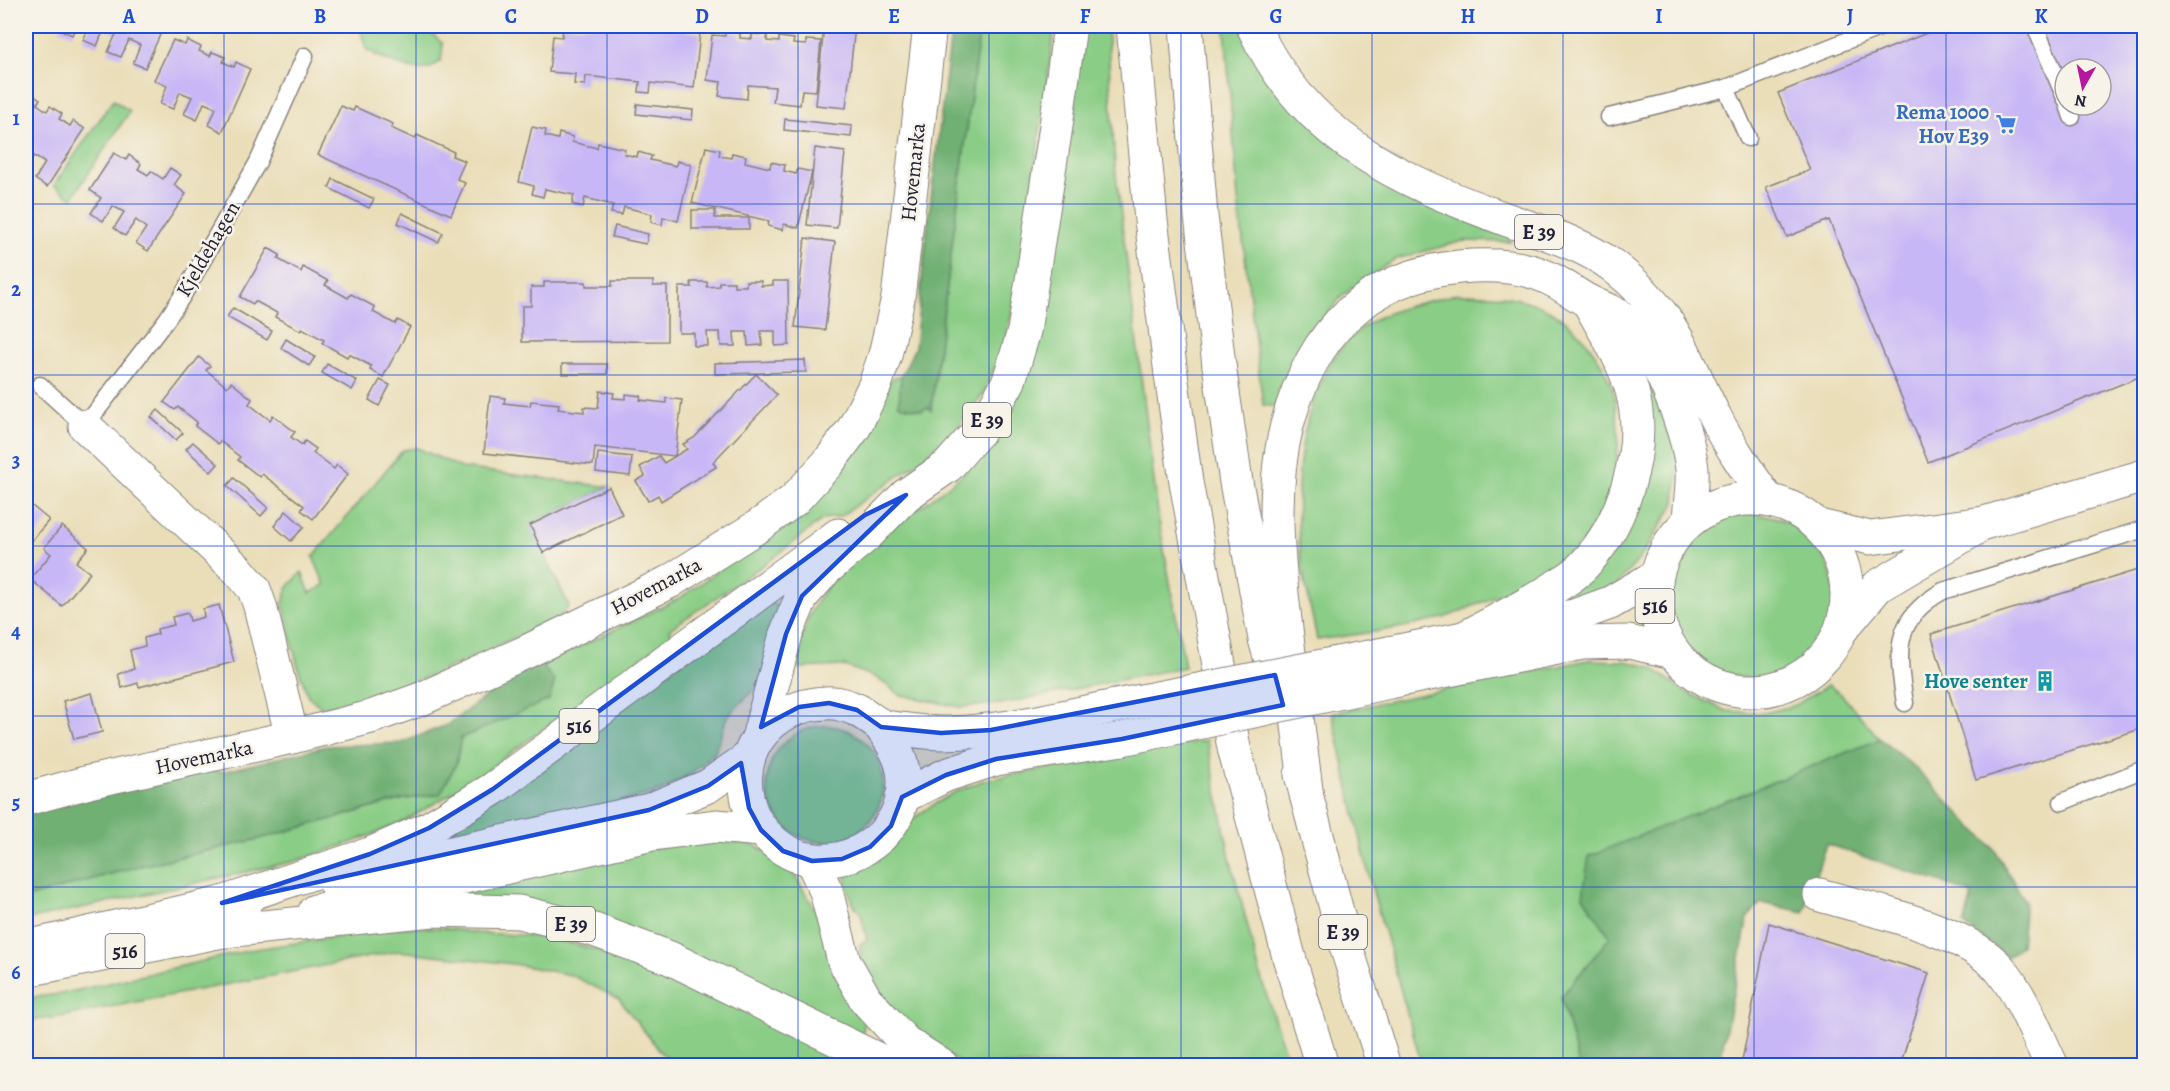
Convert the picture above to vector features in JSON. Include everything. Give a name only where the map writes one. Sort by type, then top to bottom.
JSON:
[{"type":"main road","name":"Hovemarka","points":[[26,799],[89,782],[371,717],[421,699],[528,651],[669,582],[760,525],[794,500],[828,463],[854,428],[875,385],[885,355],[896,309],[930,26]]},
{"type":"main road","name":"E 39","points":[[753,748],[786,634],[802,596],[826,569],[867,535],[906,495],[948,466],[985,424],[1009,381],[1024,331],[1070,26]]},
{"type":"main road","name":"E 39","points":[[1133,26],[1151,220],[1186,482],[1234,748],[1289,957],[1322,1065]]},
{"type":"main road","name":"E 39","points":[[1186,26],[1201,216],[1219,365],[1236,482],[1265,639],[1346,946],[1384,1065]]},
{"type":"main road","name":"E 39","points":[[1253,26],[1291,89],[1328,128],[1379,164],[1446,198],[1588,251],[1613,266],[1641,291],[1664,317],[1735,453],[1767,499]]},
{"type":"main road","name":"E 39","points":[[1307,798],[1280,576],[1277,485],[1287,427],[1297,393],[1309,365],[1330,333],[1355,308],[1403,279],[1435,270],[1475,266],[1530,271],[1557,281],[1588,301],[1623,318],[1646,345],[1665,381],[1682,424],[1692,472],[1689,520]]},
{"type":"main road","name":"E 39","points":[[1462,639],[1523,608],[1579,570],[1605,538],[1623,502],[1632,474],[1636,446],[1633,394],[1623,366],[1588,301]]},
{"type":"main road","points":[[85,426],[238,570],[254,589],[292,737]]},
{"type":"main road","points":[[1820,526],[1870,538],[1984,523],[2145,476]]},
{"type":"main road","name":"516","points":[[223,917],[429,828],[493,789],[865,515],[906,495]]},
{"type":"main road","name":"516","points":[[1739,499],[1767,499],[1795,509],[1820,526],[1837,550],[1844,566],[1848,601],[1842,630],[1827,656],[1805,676],[1778,688],[1749,692],[1720,687],[1702,678],[1693,673],[1672,652],[1660,629],[1654,603],[1656,577],[1667,546],[1689,520],[1713,506],[1739,499]]},
{"type":"main road","points":[[1842,630],[1878,586],[1984,523]]},
{"type":"main road","name":"516","points":[[902,797],[946,775],[996,759],[1122,739],[1392,667],[1462,639],[1574,616],[1610,603],[1656,577]]},
{"type":"main road","name":"516","points":[[881,727],[941,733],[991,730],[1116,706],[1582,643],[1629,642],[1672,652]]},
{"type":"main road","name":"516","points":[[26,970],[223,917],[649,810],[708,786],[753,748],[773,721],[799,706],[829,703],[857,710],[881,727],[896,748],[903,772],[902,797],[891,825],[870,847],[843,860],[812,861],[783,851],[761,830],[749,808],[744,783],[753,748]]},
{"type":"main road","name":"516","points":[[26,947],[223,917],[653,834],[716,826],[761,830]]},
{"type":"main road","points":[[812,861],[826,891],[844,961],[867,1000],[905,1042],[942,1065]]},
{"type":"main road","points":[[1820,895],[1938,931],[1975,948],[1999,968],[2016,992],[2052,1065]]},
{"type":"main road","name":"E 39","points":[[223,917],[434,910],[519,912],[594,930],[670,958],[891,1065]]},
{"type":"lane","points":[[1609,117],[1726,88],[1884,26]]},
{"type":"lane","points":[[2035,26],[2053,69]]},
{"type":"lane","name":"Kjeldehagen","points":[[85,426],[183,295],[258,162],[304,56]]},
{"type":"lane","points":[[1726,88],[1748,138]]},
{"type":"lane","points":[[40,385],[85,426]]},
{"type":"lane","points":[[1905,703],[1899,661],[1904,630],[1914,612],[1925,601],[1943,591],[2145,529]]},
{"type":"lane","points":[[2062,802],[2145,770]]},
{"type":"highlighted area","points":[[906,495],[802,596],[786,634],[761,727],[799,707],[829,703],[857,710],[881,727],[941,733],[991,730],[1275,675],[1283,705],[1122,739],[996,759],[946,775],[902,797],[891,826],[870,847],[842,859],[812,861],[783,851],[761,830],[749,808],[741,763],[708,786],[649,810],[222,903],[370,854],[429,828],[493,789],[865,515]]},
{"type":"green space","points":[[368,26],[420,26],[427,29],[443,44],[441,61],[429,68],[414,69],[380,57],[366,49],[361,31]]},
{"type":"green space","points":[[952,26],[980,26],[931,410],[928,407],[921,410],[899,405],[901,377],[915,347]]},
{"type":"green space","points":[[980,26],[1055,26],[1017,292],[1003,348],[982,396],[957,428],[920,461],[839,517],[823,519],[768,562],[670,629],[673,639],[652,650],[472,781],[405,821],[356,841],[296,861],[26,920],[26,898],[135,867],[259,839],[400,800],[440,794],[456,764],[461,738],[554,681],[541,665],[678,599],[746,551],[894,377],[901,377],[899,405],[928,407],[931,410]]},
{"type":"green space","points":[[1082,26],[1107,26],[1115,166],[1159,521],[1185,667],[1000,704],[960,707],[901,695],[875,677],[845,666],[798,668],[799,646],[803,632],[814,606],[829,584],[869,545],[959,477],[997,430]]},
{"type":"green space","points":[[1225,28],[1241,29],[1265,75],[1508,235],[1511,242],[1463,241],[1396,259],[1343,295],[1307,338],[1278,407],[1263,405],[1238,199]]},
{"type":"green space","points":[[113,100],[130,111],[72,198],[54,185]]},
{"type":"green space","points":[[1457,294],[1495,295],[1531,302],[1564,320],[1589,345],[1613,390],[1618,428],[1616,465],[1606,502],[1588,535],[1576,549],[1553,567],[1513,588],[1443,618],[1393,629],[1317,640],[1301,562],[1298,523],[1300,461],[1305,430],[1314,399],[1326,371],[1342,347],[1363,327],[1395,310]]},
{"type":"green space","points":[[1643,366],[1679,459],[1675,503],[1640,558],[1614,588],[1551,606],[1618,543],[1639,505],[1649,468]]},
{"type":"green space","points":[[417,448],[462,468],[609,487],[530,525],[569,606],[563,614],[548,622],[409,684],[352,702],[322,708],[308,696],[298,668],[283,603],[288,587],[302,572],[310,593],[325,585],[313,557],[403,450]]},
{"type":"green space","points":[[1752,514],[1768,515],[1784,520],[1798,527],[1810,538],[1821,550],[1828,564],[1833,580],[1833,612],[1828,628],[1821,642],[1810,654],[1798,665],[1784,672],[1768,677],[1752,678],[1736,677],[1720,672],[1706,665],[1694,654],[1683,642],[1676,628],[1671,612],[1670,596],[1671,580],[1676,564],[1683,550],[1694,538],[1706,527],[1720,520],[1736,515]]},
{"type":"green space","points":[[768,602],[783,609],[765,678],[727,717],[715,752],[692,773],[659,792],[441,845],[435,834]]},
{"type":"green space","points":[[1588,660],[1625,661],[1651,667],[1684,691],[1727,711],[1764,713],[1796,705],[1828,685],[1841,694],[1880,739],[1692,815],[1583,896],[1611,937],[1561,997],[1579,1065],[1422,1066],[1370,881],[1332,713]]},
{"type":"green space","points":[[541,665],[555,681],[549,700],[461,738],[456,764],[440,794],[400,800],[259,839],[135,867],[26,898],[26,812],[204,766],[221,772],[326,746],[401,743],[447,725],[524,668]]},
{"type":"green space","points":[[825,726],[847,730],[866,743],[879,762],[883,784],[879,806],[866,825],[847,838],[825,842],[803,838],[784,825],[771,806],[767,784],[771,762],[784,743],[803,730]]},
{"type":"green space","points":[[1880,739],[1914,767],[1994,849],[2025,901],[2021,945],[2008,957],[1964,925],[1972,895],[1826,844],[1804,912],[1761,903],[1748,917],[1719,1065],[1579,1065],[1561,997],[1610,937],[1583,896],[1589,856]]},
{"type":"green space","points":[[1207,740],[1230,858],[1262,981],[1289,1065],[964,1065],[919,1035],[878,994],[861,963],[860,944],[867,940],[861,914],[848,891],[846,877],[877,860],[893,846],[908,823],[926,809],[955,792],[984,780]]},
{"type":"green space","points":[[696,839],[753,844],[790,868],[816,911],[865,1021],[862,1036],[723,967],[443,899],[452,892]]},
{"type":"green space","points":[[406,927],[538,936],[594,949],[670,974],[861,1065],[674,1065],[659,1050],[619,999],[571,975],[513,964],[399,951],[59,1017],[26,1021],[26,998],[61,994],[255,949]]},
{"type":"building","points":[[60,26],[76,26],[72,35],[59,29]]},
{"type":"building","points":[[90,26],[164,26],[145,68],[133,63],[140,45],[129,40],[121,57],[108,52],[116,34],[104,29],[97,46],[83,40]]},
{"type":"building","points":[[563,26],[686,26],[686,31],[700,33],[694,88],[651,83],[650,93],[639,92],[640,82],[586,76],[585,85],[574,84],[575,74],[549,72],[553,36],[562,37]]},
{"type":"building","points":[[824,26],[855,26],[846,108],[816,105]]},
{"type":"building","points":[[1944,26],[2144,26],[2144,375],[1928,462],[1829,220],[1787,237],[1766,187],[1810,170],[1778,93]]},
{"type":"building","points":[[725,31],[740,33],[740,38],[752,39],[752,34],[767,35],[767,41],[779,42],[779,37],[794,39],[793,44],[806,45],[806,40],[821,41],[816,91],[802,90],[800,105],[773,102],[775,87],[748,85],[747,99],[719,96],[721,82],[707,80],[712,35],[725,36]]},
{"type":"building","points":[[173,40],[185,45],[187,40],[201,47],[199,51],[210,56],[212,52],[225,57],[223,62],[234,67],[236,62],[250,69],[222,132],[209,125],[216,108],[204,103],[197,120],[184,114],[192,97],[180,92],[173,109],[160,104],[167,86],[154,80]]},
{"type":"building","points":[[28,91],[40,99],[37,104],[47,111],[50,106],[62,114],[59,119],[70,126],[73,121],[85,129],[47,187],[35,179],[45,163],[34,156],[26,169],[26,95]]},
{"type":"building","points":[[637,104],[693,110],[692,120],[636,114]]},
{"type":"building","points":[[341,106],[353,111],[355,107],[393,124],[391,128],[415,139],[417,135],[454,152],[452,156],[465,161],[457,179],[465,183],[451,215],[318,155]]},
{"type":"building","points":[[785,119],[852,126],[851,137],[784,130]]},
{"type":"building","points":[[532,127],[546,130],[545,136],[558,139],[559,133],[573,137],[572,142],[597,148],[598,143],[625,149],[624,154],[637,157],[638,152],[652,156],[650,160],[676,166],[677,161],[691,165],[678,221],[663,217],[662,225],[651,222],[652,214],[624,207],[622,215],[611,213],[613,205],[585,198],[583,207],[572,204],[574,195],[545,189],[543,197],[532,194],[534,186],[519,182]]},
{"type":"building","points":[[706,147],[720,150],[719,156],[731,158],[732,153],[746,156],[745,162],[770,168],[771,162],[785,165],[784,171],[796,174],[798,169],[812,172],[798,228],[784,224],[783,230],[768,226],[769,221],[692,203]]},
{"type":"building","points":[[815,148],[845,152],[837,228],[807,225]]},
{"type":"building","points":[[114,153],[126,160],[129,155],[141,164],[138,169],[148,175],[151,171],[163,179],[170,168],[181,175],[174,185],[186,194],[148,251],[136,243],[146,228],[136,220],[125,236],[114,228],[124,212],[113,206],[103,221],[91,213],[101,198],[90,190]]},
{"type":"building","points":[[333,179],[374,199],[369,208],[329,188]]},
{"type":"building","points":[[692,210],[715,210],[715,218],[749,218],[749,229],[692,229]]},
{"type":"building","points":[[402,213],[443,233],[438,242],[398,223]]},
{"type":"building","points":[[615,226],[648,234],[646,244],[612,237]]},
{"type":"building","points":[[805,238],[835,242],[825,330],[795,327]]},
{"type":"building","points":[[268,248],[280,255],[278,259],[301,272],[303,267],[328,281],[325,285],[348,298],[351,294],[375,307],[373,312],[395,324],[398,320],[410,327],[383,377],[370,370],[371,366],[349,354],[347,357],[322,343],[324,340],[275,317],[277,313],[255,301],[253,304],[240,297]]},
{"type":"building","points":[[612,281],[653,281],[653,286],[667,286],[667,341],[522,342],[522,306],[531,306],[531,287],[544,287],[544,282],[586,282],[586,286],[612,286]]},
{"type":"building","points":[[746,281],[761,281],[761,286],[773,285],[773,281],[788,281],[789,345],[775,346],[775,331],[761,331],[762,345],[748,346],[747,332],[734,332],[735,346],[721,346],[720,332],[707,332],[708,346],[694,346],[694,333],[679,333],[679,287],[692,287],[691,282],[707,282],[707,287],[719,286],[719,282],[734,282],[734,286],[746,286]]},
{"type":"building","points":[[233,308],[272,331],[267,340],[227,317]]},
{"type":"building","points":[[286,339],[315,357],[309,366],[281,348]]},
{"type":"building","points":[[199,357],[210,366],[206,370],[227,387],[231,382],[252,399],[249,404],[270,420],[273,415],[295,432],[291,437],[302,445],[305,441],[316,449],[313,453],[334,469],[337,465],[348,474],[313,519],[301,510],[304,506],[262,474],[260,477],[238,460],[240,457],[220,441],[218,444],[195,426],[197,422],[178,407],[175,410],[164,402]]},
{"type":"building","points":[[805,360],[806,372],[715,374],[715,363]]},
{"type":"building","points":[[327,364],[357,381],[352,390],[322,373]]},
{"type":"building","points":[[562,364],[607,364],[607,374],[562,374]]},
{"type":"building","points":[[756,374],[777,395],[713,462],[716,467],[661,501],[658,495],[648,501],[636,481],[645,476],[640,467],[659,456],[664,463],[687,449],[683,444],[694,438]]},
{"type":"building","points":[[380,380],[390,385],[379,406],[369,400]]},
{"type":"building","points":[[600,391],[614,393],[613,398],[626,399],[626,394],[641,396],[640,400],[666,403],[666,398],[682,400],[675,456],[595,447],[593,465],[484,453],[490,396],[505,398],[504,403],[530,406],[531,401],[559,404],[558,409],[584,412],[584,407],[598,408]]},
{"type":"building","points":[[158,410],[183,433],[176,440],[151,417]]},
{"type":"building","points":[[193,442],[218,464],[211,472],[186,449]]},
{"type":"building","points":[[598,453],[632,457],[630,476],[596,472]]},
{"type":"building","points":[[234,478],[268,508],[261,516],[227,486]]},
{"type":"building","points":[[609,487],[622,514],[543,553],[530,525]]},
{"type":"building","points":[[26,501],[49,520],[27,546],[26,545]]},
{"type":"building","points":[[286,511],[304,527],[291,541],[274,526]]},
{"type":"building","points":[[62,526],[88,548],[76,562],[90,573],[62,606],[30,579],[51,554],[44,548]]},
{"type":"building","name":"Hove senter","points":[[2144,568],[2144,728],[1976,780],[1931,634]]},
{"type":"building","points":[[219,605],[234,662],[139,687],[138,683],[122,688],[118,674],[134,669],[130,650],[145,646],[144,638],[158,634],[157,629],[174,625],[172,617],[188,613],[190,621],[204,617],[203,609]]},
{"type":"building","points":[[92,693],[102,732],[74,739],[63,701]]},
{"type":"building","points":[[1769,923],[1929,973],[1900,1066],[1741,1066]]},
{"type":"place","name":"Rema 1000 Hov E39","points":[[2006,124]]},
{"type":"place","name":"Hove senter","points":[[2045,681]]}]
